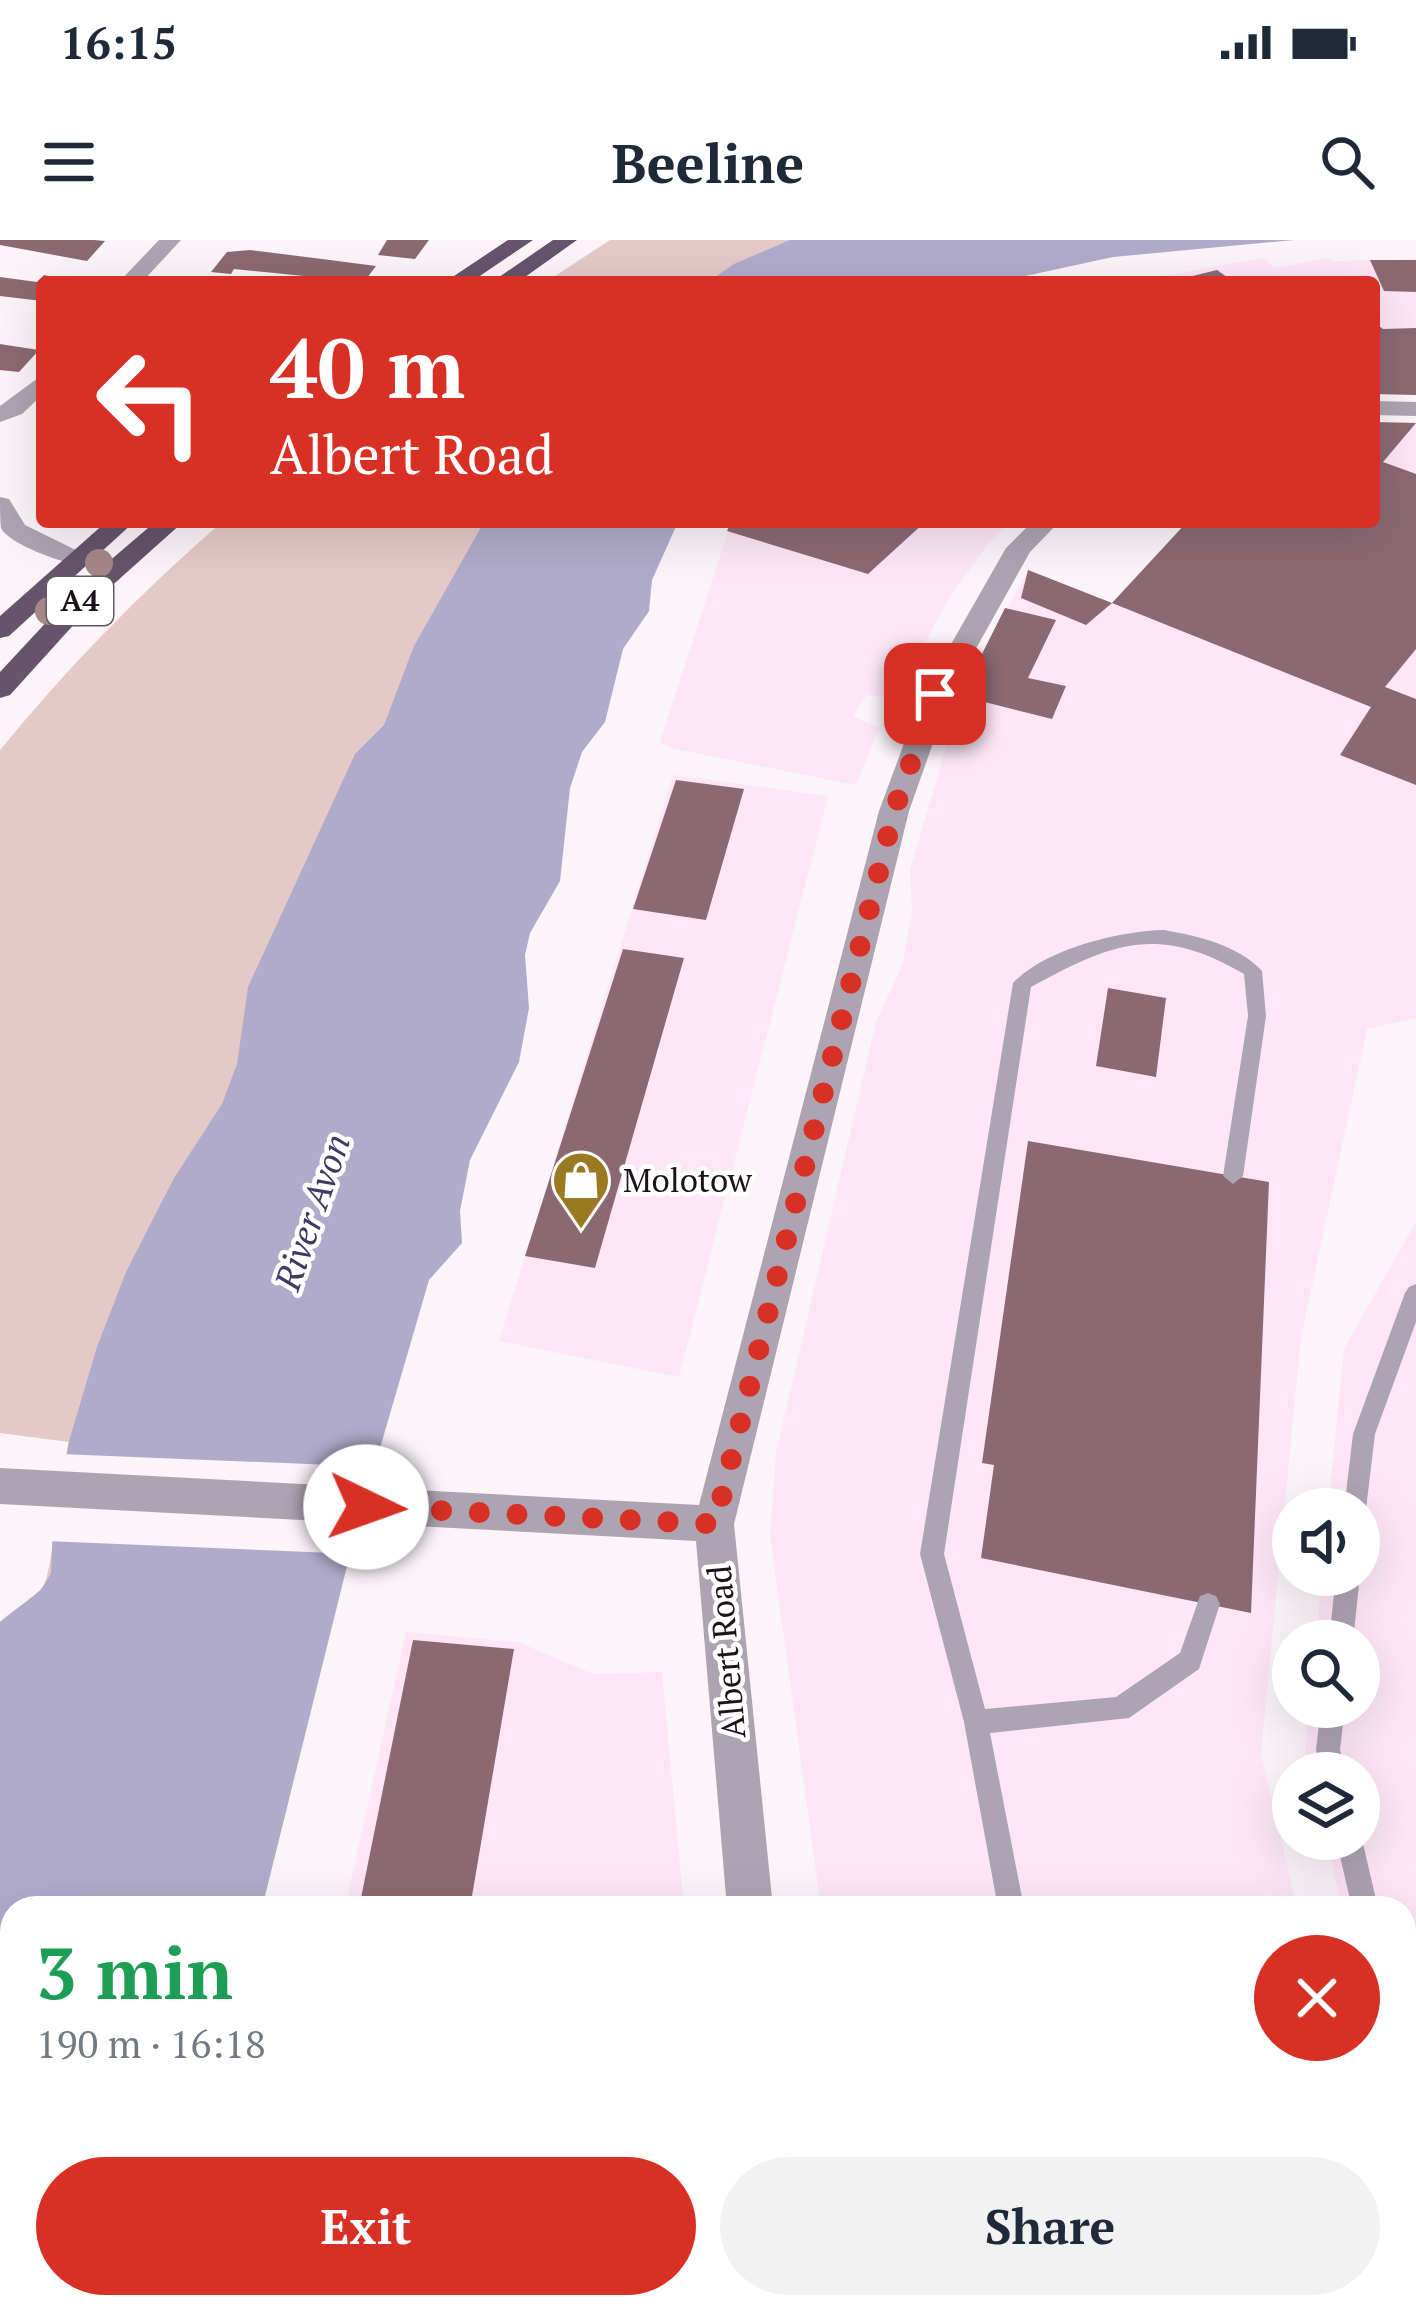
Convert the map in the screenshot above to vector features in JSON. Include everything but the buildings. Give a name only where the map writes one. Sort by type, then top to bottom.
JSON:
[{"type":"highway","points":[[466,276],[523,240]]},
{"type":"highway","points":[[512,276],[567,240]]},
{"type":"highway","name":"A4","points":[[0,630],[114,528]]},
{"type":"highway","name":"A4","points":[[0,689],[88,593],[163,528]]},
{"type":"street","points":[[136,276],[171,240]]},
{"type":"street","points":[[0,415],[14,409],[36,388]]},
{"type":"street","points":[[1380,408],[1416,409]]},
{"type":"street","points":[[0,504],[15,530],[75,559]]},
{"type":"street","name":"Albert Road","points":[[749,1896],[715,1524],[894,811],[935,694],[1019,548],[1040,528]]},
{"type":"street","points":[[3,1486],[715,1524]]},
{"type":"lane","points":[[1009,1896],[976,1722],[932,1554],[1022,983],[1085,947],[1163,934],[1216,946],[1253,971],[1257,1016],[1233,1176]]},
{"type":"lane","points":[[1358,1488],[1364,1434],[1416,1293]]},
{"type":"lane","points":[[976,1722],[1120,1709],[1190,1661],[1208,1604]]},
{"type":"lane","points":[[1354,1860],[1362,1896]]},
{"type":"shaded area","points":[[610,240],[890,240],[809,276],[555,276]]},
{"type":"shaded area","points":[[1263,258],[1275,268],[1327,258],[1416,259],[1416,395],[1380,394],[1380,276],[1162,276]]},
{"type":"shaded area","points":[[1380,422],[1416,423],[1416,1018],[1367,1029],[1301,1337],[1286,1488],[1272,1488],[1272,1596],[1276,1596],[1261,1753],[1272,1800],[1272,1860],[1286,1860],[1294,1896],[819,1896],[770,1536],[776,1453],[876,1022],[903,963],[912,911],[910,870],[961,696],[1028,570],[1112,603],[1181,528],[1380,528]]},
{"type":"shaded area","points":[[215,528],[529,528],[115,1601],[0,1622],[44,1585],[69,1442],[0,1433],[0,750],[163,575]]},
{"type":"shaded area","points":[[729,528],[1004,528],[949,598],[895,698],[867,695],[853,716],[879,728],[856,785],[660,742]]},
{"type":"shaded area","points":[[673,775],[828,796],[679,1377],[499,1341]]},
{"type":"shaded area","points":[[1416,1222],[1416,1896],[1339,1896],[1331,1860],[1380,1860],[1380,1752],[1305,1752],[1307,1728],[1380,1728],[1380,1620],[1318,1620],[1320,1596],[1380,1596],[1380,1488],[1330,1488],[1344,1349]]},
{"type":"shaded area","points":[[406,1632],[518,1642],[593,1674],[662,1672],[683,1896],[348,1896]]},
{"type":"water","points":[[790,240],[1294,240],[1113,257],[1025,276],[717,276]]},
{"type":"water","name":"River Avon","points":[[481,528],[675,528],[652,580],[649,611],[623,649],[605,722],[582,752],[570,788],[560,881],[530,933],[525,955],[529,1008],[519,1062],[470,1160],[460,1211],[462,1243],[429,1280],[355,1534],[265,1896],[0,1896],[0,1622],[41,1590],[51,1573],[53,1523],[69,1441],[126,1272],[174,1178],[222,1104],[237,1064],[248,987],[355,754],[384,725],[414,646]]},
{"type":"pier","points":[[60,1454],[381,1467],[357,1554],[46,1541]]},
{"type":"place","name":"Molotow","points":[[581,1231]]},
{"type":"route","points":[[366,1507],[715,1524],[894,811],[935,694]]}]
